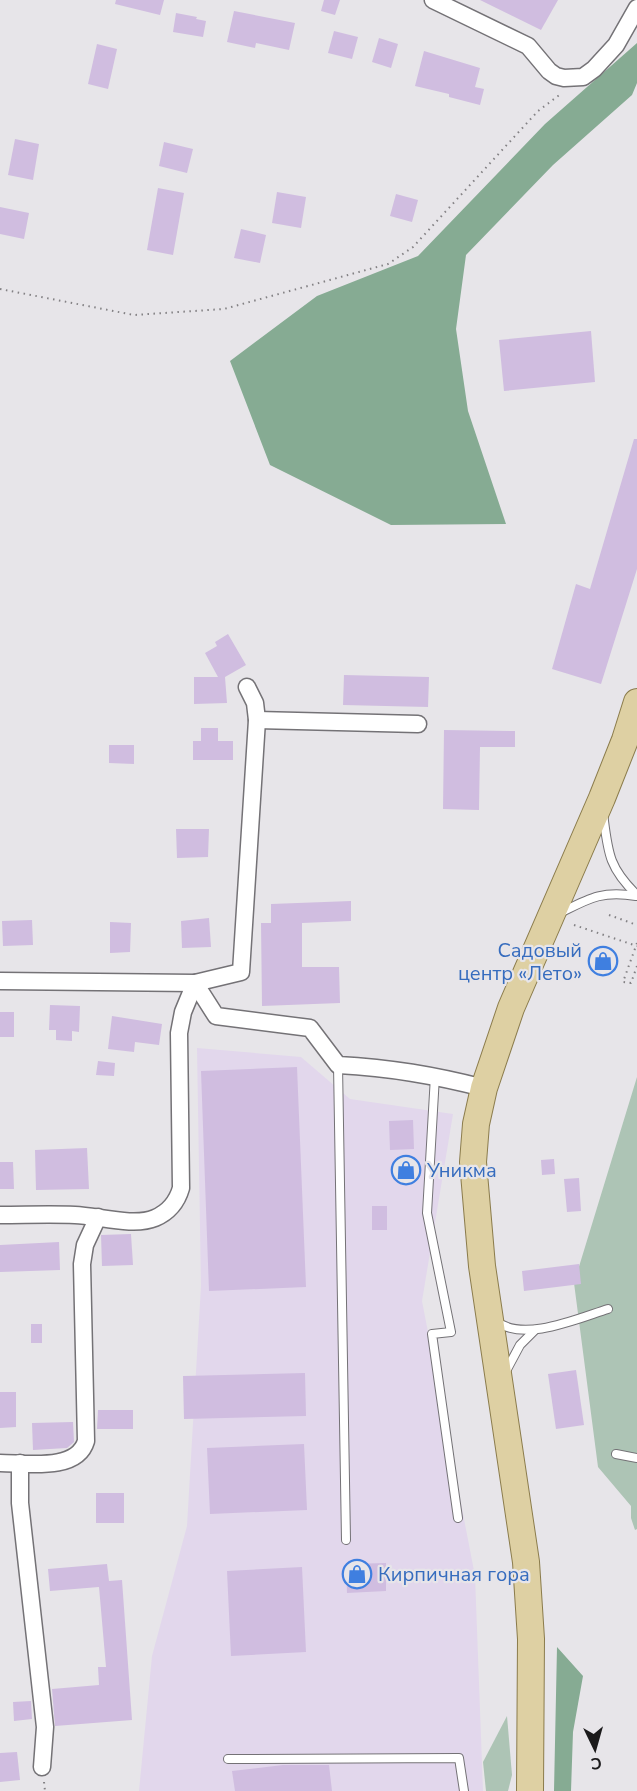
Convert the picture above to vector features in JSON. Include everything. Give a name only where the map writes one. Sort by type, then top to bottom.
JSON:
[{"type":"main road","points":[[530,1791],[531,1639],[526,1562],[482,1266],[473,1161],[476,1124],[484,1088],[511,1008],[563,921],[602,798],[628,742],[637,702]]},
{"type":"street","points":[[433,0],[528,46],[556,76],[583,77],[594,69],[616,45],[637,8]]},
{"type":"street","points":[[0,981],[195,983],[241,972],[257,720],[255,703],[247,687]]},
{"type":"street","points":[[257,720],[418,724]]},
{"type":"street","points":[[195,983],[216,1016],[310,1028],[339,1065],[389,1068],[435,1075],[484,1088]]},
{"type":"street","points":[[0,1215],[75,1215],[140,1221],[153,1219],[167,1212],[177,1200],[181,1188],[179,1033],[183,1012],[195,983]]},
{"type":"street","points":[[0,1463],[66,1462],[84,1449],[86,1441],[82,1264],[85,1245],[98,1217]]},
{"type":"street","points":[[20,1463],[20,1503],[45,1726],[42,1767]]},
{"type":"lane","points":[[602,798],[608,850],[614,869],[637,896]]},
{"type":"lane","points":[[563,921],[591,897],[618,893],[637,896]]},
{"type":"lane","points":[[339,1065],[346,1540]]},
{"type":"lane","points":[[435,1075],[427,1213],[452,1332],[432,1334],[458,1518]]},
{"type":"lane","points":[[489,1315],[507,1328],[535,1330],[608,1309]]},
{"type":"lane","points":[[500,1385],[520,1346],[535,1330]]},
{"type":"lane","points":[[616,1454],[637,1458]]},
{"type":"lane","points":[[228,1760],[459,1758],[464,1791]]},
{"type":"path","points":[[0,290],[134,315],[148,315],[225,309],[388,264],[414,246],[538,111],[583,77]]},
{"type":"path","points":[[609,915],[637,925]]},
{"type":"path","points":[[563,921],[637,945],[623,981],[631,983],[637,966]]},
{"type":"shaded area","points":[[197,1048],[301,1057],[350,1099],[453,1114],[422,1301],[475,1576],[483,1791],[139,1791],[152,1656],[187,1526],[201,1286]]},
{"type":"green space","points":[[637,43],[637,83],[632,95],[553,165],[466,255],[456,329],[468,411],[506,524],[391,525],[270,465],[230,361],[317,296],[418,256],[545,124]]},
{"type":"green space","points":[[637,1077],[637,1529],[635,1530],[631,1518],[631,1506],[598,1467],[574,1283]]},
{"type":"green space","points":[[557,1647],[583,1676],[573,1732],[571,1791],[554,1791]]},
{"type":"green space","points":[[507,1716],[512,1775],[508,1791],[486,1791],[483,1762]]},
{"type":"building","points":[[116,0],[164,0],[160,15],[115,4]]},
{"type":"building","points":[[324,0],[340,0],[335,15],[321,11]]},
{"type":"building","points":[[480,0],[558,0],[541,30]]},
{"type":"building","points":[[234,11],[295,23],[289,50],[256,43],[255,48],[227,42]]},
{"type":"building","points":[[176,13],[206,21],[203,37],[173,32]]},
{"type":"building","points":[[334,31],[358,37],[352,59],[328,53]]},
{"type":"building","points":[[379,38],[398,44],[391,68],[372,62]]},
{"type":"building","points":[[97,44],[117,49],[108,89],[88,84]]},
{"type":"building","points":[[424,51],[480,68],[475,87],[484,89],[480,105],[449,97],[449,94],[415,86]]},
{"type":"building","points":[[15,139],[39,144],[33,180],[8,175]]},
{"type":"building","points":[[164,142],[193,149],[187,173],[159,166]]},
{"type":"building","points":[[158,188],[184,193],[173,255],[147,250]]},
{"type":"building","points":[[277,192],[306,197],[301,228],[272,223]]},
{"type":"building","points":[[396,194],[418,200],[412,222],[390,216]]},
{"type":"building","points":[[0,207],[29,213],[24,239],[0,234]]},
{"type":"building","points":[[241,229],[266,235],[260,263],[234,258]]},
{"type":"building","points":[[591,331],[595,382],[504,391],[499,340]]},
{"type":"building","points":[[634,439],[637,439],[637,569],[601,684],[552,669],[576,584],[590,589]]},
{"type":"building","points":[[228,634],[246,665],[225,677],[227,703],[194,704],[194,677],[218,677],[205,653],[217,646],[215,642]]},
{"type":"building","points":[[344,675],[429,677],[428,707],[343,705]]},
{"type":"building","points":[[201,728],[218,728],[218,741],[233,741],[233,760],[193,760],[193,741],[201,741]]},
{"type":"building","points":[[444,730],[515,731],[515,747],[480,747],[479,810],[443,809]]},
{"type":"building","points":[[109,745],[134,745],[134,764],[109,763]]},
{"type":"building","points":[[176,829],[209,829],[208,857],[177,858]]},
{"type":"building","points":[[351,901],[351,921],[302,923],[302,967],[339,967],[340,1003],[262,1006],[261,923],[271,923],[271,904]]},
{"type":"building","points":[[209,918],[211,947],[182,948],[181,921]]},
{"type":"building","points":[[32,920],[33,945],[3,946],[2,921]]},
{"type":"building","points":[[110,922],[131,923],[130,952],[110,953]]},
{"type":"building","points":[[50,1005],[80,1006],[79,1032],[72,1031],[72,1041],[56,1040],[56,1030],[49,1030]]},
{"type":"building","points":[[0,1012],[14,1012],[14,1037],[0,1037]]},
{"type":"building","points":[[112,1016],[162,1024],[159,1045],[135,1042],[134,1052],[108,1049]]},
{"type":"building","points":[[98,1061],[115,1063],[114,1076],[96,1075]]},
{"type":"building","points":[[297,1067],[306,1287],[209,1291],[201,1071]]},
{"type":"building","points":[[413,1120],[414,1149],[390,1150],[389,1121]]},
{"type":"building","points":[[87,1148],[89,1189],[36,1190],[35,1150]]},
{"type":"building","points":[[554,1159],[555,1174],[542,1175],[541,1160]]},
{"type":"building","points":[[0,1162],[13,1162],[14,1189],[0,1189]]},
{"type":"building","points":[[579,1178],[581,1211],[567,1212],[564,1179]]},
{"type":"building","points":[[372,1206],[387,1206],[387,1230],[372,1230]]},
{"type":"building","points":[[131,1234],[133,1265],[102,1266],[101,1235]]},
{"type":"building","points":[[59,1242],[60,1270],[0,1272],[0,1245]]},
{"type":"building","points":[[579,1264],[581,1284],[524,1291],[522,1271]]},
{"type":"building","points":[[31,1324],[42,1324],[42,1343],[31,1343]]},
{"type":"building","points":[[576,1370],[584,1425],[556,1429],[548,1374]]},
{"type":"building","points":[[305,1373],[306,1416],[184,1419],[183,1376]]},
{"type":"building","points":[[0,1392],[16,1392],[16,1427],[0,1428]]},
{"type":"building","points":[[98,1410],[133,1410],[133,1429],[97,1429]]},
{"type":"building","points":[[73,1422],[74,1442],[67,1448],[33,1450],[32,1423]]},
{"type":"building","points":[[304,1444],[307,1510],[210,1514],[207,1448]]},
{"type":"building","points":[[96,1493],[124,1493],[124,1523],[96,1523]]},
{"type":"building","points":[[386,1563],[386,1591],[347,1593],[346,1564]]},
{"type":"building","points":[[107,1564],[109,1581],[122,1580],[132,1720],[55,1726],[52,1689],[99,1685],[98,1667],[106,1667],[99,1587],[50,1591],[48,1569]]},
{"type":"building","points":[[302,1567],[306,1652],[231,1656],[227,1571]]},
{"type":"building","points":[[31,1701],[32,1719],[14,1721],[13,1702]]},
{"type":"building","points":[[17,1752],[20,1780],[0,1782],[0,1753]]},
{"type":"building","points":[[283,1765],[329,1765],[332,1791],[235,1791],[232,1771]]},
{"type":"place","name":"Садовый центр «Лето»","points":[[603,961]]},
{"type":"place","name":"Уникма","points":[[406,1170]]},
{"type":"place","name":"Кирпичная гора","points":[[357,1574]]}]
